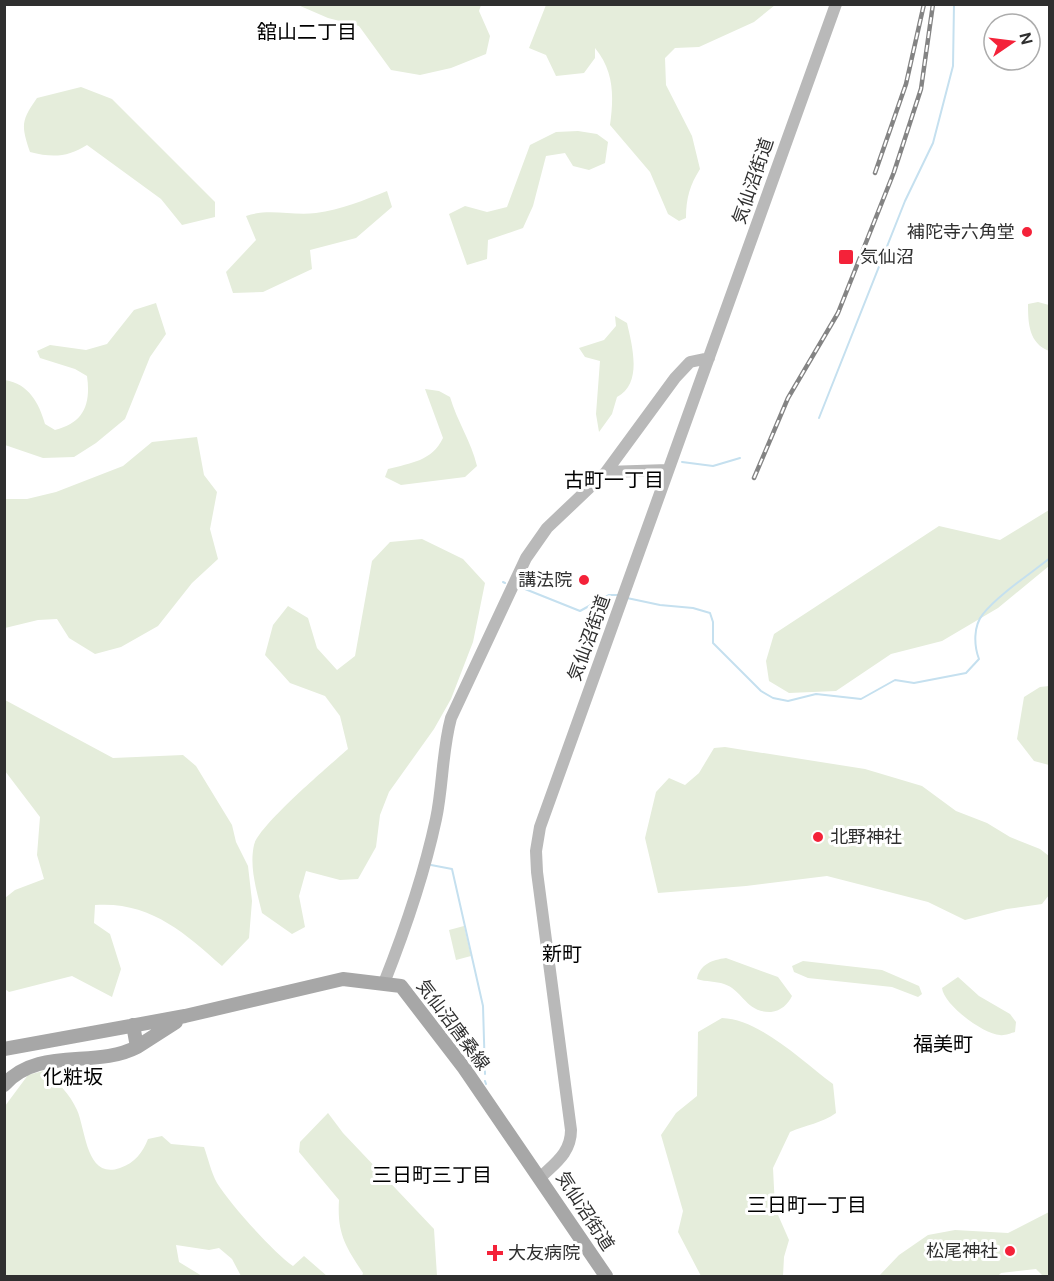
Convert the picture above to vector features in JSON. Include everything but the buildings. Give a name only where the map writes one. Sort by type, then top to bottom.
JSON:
[{"type":"main road","name":"気仙沼唐桑線","points":[[4,1049],[185,1016],[343,979],[401,986],[419,1006],[540,1178]]},
{"type":"main road","name":"気仙沼唐桑線","points":[[4,1085],[17,1073],[45,1062],[59,1059],[114,1057],[137,1047],[185,1016]]},
{"type":"main road","points":[[134,1024],[137,1047]]},
{"type":"main road","name":"気仙沼街道","points":[[540,1178],[606,1276]]},
{"type":"street","name":"気仙沼街道","points":[[540,1178],[564,1155],[571,1144],[536,851],[544,816],[836,4]]},
{"type":"street","points":[[384,983],[407,924],[436,819],[445,739],[451,718],[526,558],[547,528],[606,472],[675,378],[690,362],[709,358]]},
{"type":"street","points":[[606,472],[669,470]]},
{"type":"green space","points":[[298,5],[481,5],[479,11],[490,36],[486,54],[451,68],[420,75],[391,70],[359,26],[328,18]]},
{"type":"green space","points":[[546,5],[775,5],[754,22],[699,47],[675,48],[665,58],[666,85],[692,136],[700,169],[689,192],[686,218],[679,221],[668,214],[650,172],[610,125],[611,84],[606,66],[595,48],[595,58],[584,73],[556,76],[546,55],[529,48]]},
{"type":"green space","points":[[81,87],[112,99],[215,202],[215,217],[182,225],[161,199],[87,145],[60,155],[30,152],[24,124],[37,98]]},
{"type":"green space","points":[[578,131],[597,134],[608,142],[605,163],[589,170],[573,166],[565,153],[546,156],[533,206],[523,228],[488,240],[487,259],[467,265],[449,214],[465,206],[487,212],[507,207],[530,145],[556,132]]},
{"type":"green space","points":[[387,191],[392,207],[356,238],[310,250],[312,269],[263,292],[233,293],[226,272],[256,240],[246,216],[272,212],[307,214],[325,212]]},
{"type":"green space","points":[[1038,302],[1049,305],[1049,351],[1037,343],[1029,326],[1028,304]]},
{"type":"green space","points":[[156,303],[166,334],[150,357],[125,419],[96,443],[74,457],[43,458],[5,445],[5,380],[27,390],[40,409],[45,424],[55,430],[73,423],[86,404],[87,376],[75,369],[40,358],[37,351],[50,345],[86,350],[107,344],[134,310]]},
{"type":"green space","points":[[615,316],[627,323],[633,353],[633,374],[625,391],[617,397],[612,414],[599,432],[596,414],[600,361],[585,357],[579,348],[604,340],[616,326]]},
{"type":"green space","points":[[425,389],[439,391],[450,397],[477,466],[465,477],[401,485],[385,477],[388,469],[420,460],[433,452],[443,438]]},
{"type":"green space","points":[[197,437],[204,475],[217,492],[210,529],[218,559],[192,583],[158,626],[121,647],[95,654],[69,638],[57,619],[38,620],[5,628],[5,499],[27,499],[56,492],[123,466],[152,442]]},
{"type":"green space","points":[[1049,510],[1049,566],[998,608],[942,641],[891,654],[836,691],[789,693],[769,681],[766,661],[774,634],[939,526],[1000,540]]},
{"type":"green space","points":[[422,539],[463,559],[485,583],[473,642],[451,699],[434,729],[389,792],[380,815],[376,847],[358,879],[340,880],[306,871],[299,896],[305,927],[292,934],[262,913],[253,871],[254,845],[258,836],[281,810],[348,749],[340,716],[325,696],[290,683],[265,655],[273,625],[288,606],[308,618],[317,648],[337,670],[355,656],[372,561],[390,542]]},
{"type":"green space","points":[[1050,686],[1049,765],[1034,761],[1017,739],[1024,697],[1040,687]]},
{"type":"green space","points":[[5,700],[113,758],[183,755],[196,766],[232,825],[236,842],[248,866],[252,901],[249,938],[222,966],[164,921],[132,908],[95,905],[94,923],[110,934],[121,969],[112,997],[72,976],[9,992],[5,989],[5,898],[15,890],[44,879],[37,855],[40,817],[5,771]]},
{"type":"green space","name":"北野神社","points":[[725,747],[865,769],[922,786],[956,811],[987,823],[1010,837],[1040,849],[1049,856],[1049,895],[1042,904],[1007,909],[965,920],[928,902],[827,876],[746,886],[658,893],[645,838],[656,792],[669,778],[685,785],[699,773],[714,748]]},
{"type":"green space","points":[[464,926],[471,956],[456,960],[449,930]]},
{"type":"green space","points":[[726,958],[778,977],[792,996],[784,1007],[771,1012],[763,1011],[750,1005],[730,987],[697,979],[704,966]]},
{"type":"green space","points":[[803,961],[882,970],[919,986],[922,994],[918,997],[892,987],[808,978],[794,972],[792,966]]},
{"type":"green space","points":[[958,977],[979,996],[1010,1014],[1016,1022],[1015,1032],[1003,1035],[993,1033],[965,1018],[944,995],[942,988]]},
{"type":"green space","points":[[722,1018],[736,1020],[766,1034],[833,1084],[836,1113],[820,1122],[790,1132],[773,1168],[775,1208],[789,1240],[784,1257],[783,1276],[701,1276],[678,1232],[683,1211],[661,1135],[676,1113],[697,1096],[698,1032]]},
{"type":"green space","points":[[43,1071],[63,1088],[74,1104],[89,1151],[100,1167],[109,1170],[125,1166],[138,1156],[148,1139],[162,1136],[171,1144],[204,1147],[217,1183],[252,1227],[293,1266],[304,1256],[327,1276],[241,1276],[232,1259],[219,1248],[209,1250],[176,1245],[179,1262],[202,1276],[5,1276],[5,1106],[28,1075]]},
{"type":"green space","points":[[328,1113],[343,1133],[434,1229],[437,1276],[362,1276],[363,1273],[351,1255],[341,1230],[339,1200],[299,1152],[300,1142]]},
{"type":"green space","points":[[1049,1212],[1049,1276],[1043,1276],[1036,1269],[1001,1273],[998,1276],[879,1276],[899,1255],[928,1235],[955,1230],[1008,1233]]},
{"type":"waterway","points":[[819,418],[905,201],[933,143],[953,66],[954,4]]},
{"type":"waterway","points":[[682,462],[713,466],[740,458]]},
{"type":"waterway","points":[[627,598],[660,605],[693,608],[710,613],[713,622],[713,643],[761,691],[773,698],[788,701],[816,694],[861,699],[895,680],[914,683],[966,673],[979,659],[975,636],[977,624],[983,614],[1006,592],[1050,558]]},
{"type":"waterway","points":[[520,587],[580,611],[609,595],[618,595]]},
{"type":"waterway","points":[[431,865],[452,869],[483,1006],[485,1074]]},
{"type":"railway","points":[[875,173],[906,84],[924,4]]},
{"type":"railway","points":[[754,478],[788,398],[838,313],[894,172],[921,89],[933,4]]},
{"type":"place","name":"補陀寺六角堂","points":[[1027,232]]},
{"type":"place","name":"気仙沼","points":[[846,257]]},
{"type":"place","name":"講法院","points":[[584,580]]},
{"type":"place","name":"北野神社","points":[[818,837]]},
{"type":"place","name":"松尾神社","points":[[1010,1251]]},
{"type":"place","name":"大友病院","points":[[495,1253]]},
{"type":"district","name":"舘山二丁目","points":[[307,32]]},
{"type":"district","name":"古町一丁目","points":[[614,480]]},
{"type":"district","name":"新町","points":[[562,954]]},
{"type":"district","name":"福美町","points":[[943,1044]]},
{"type":"district","name":"化粧坂","points":[[73,1077]]},
{"type":"district","name":"三日町三丁目","points":[[432,1175]]},
{"type":"district","name":"三日町一丁目","points":[[807,1205]]}]
